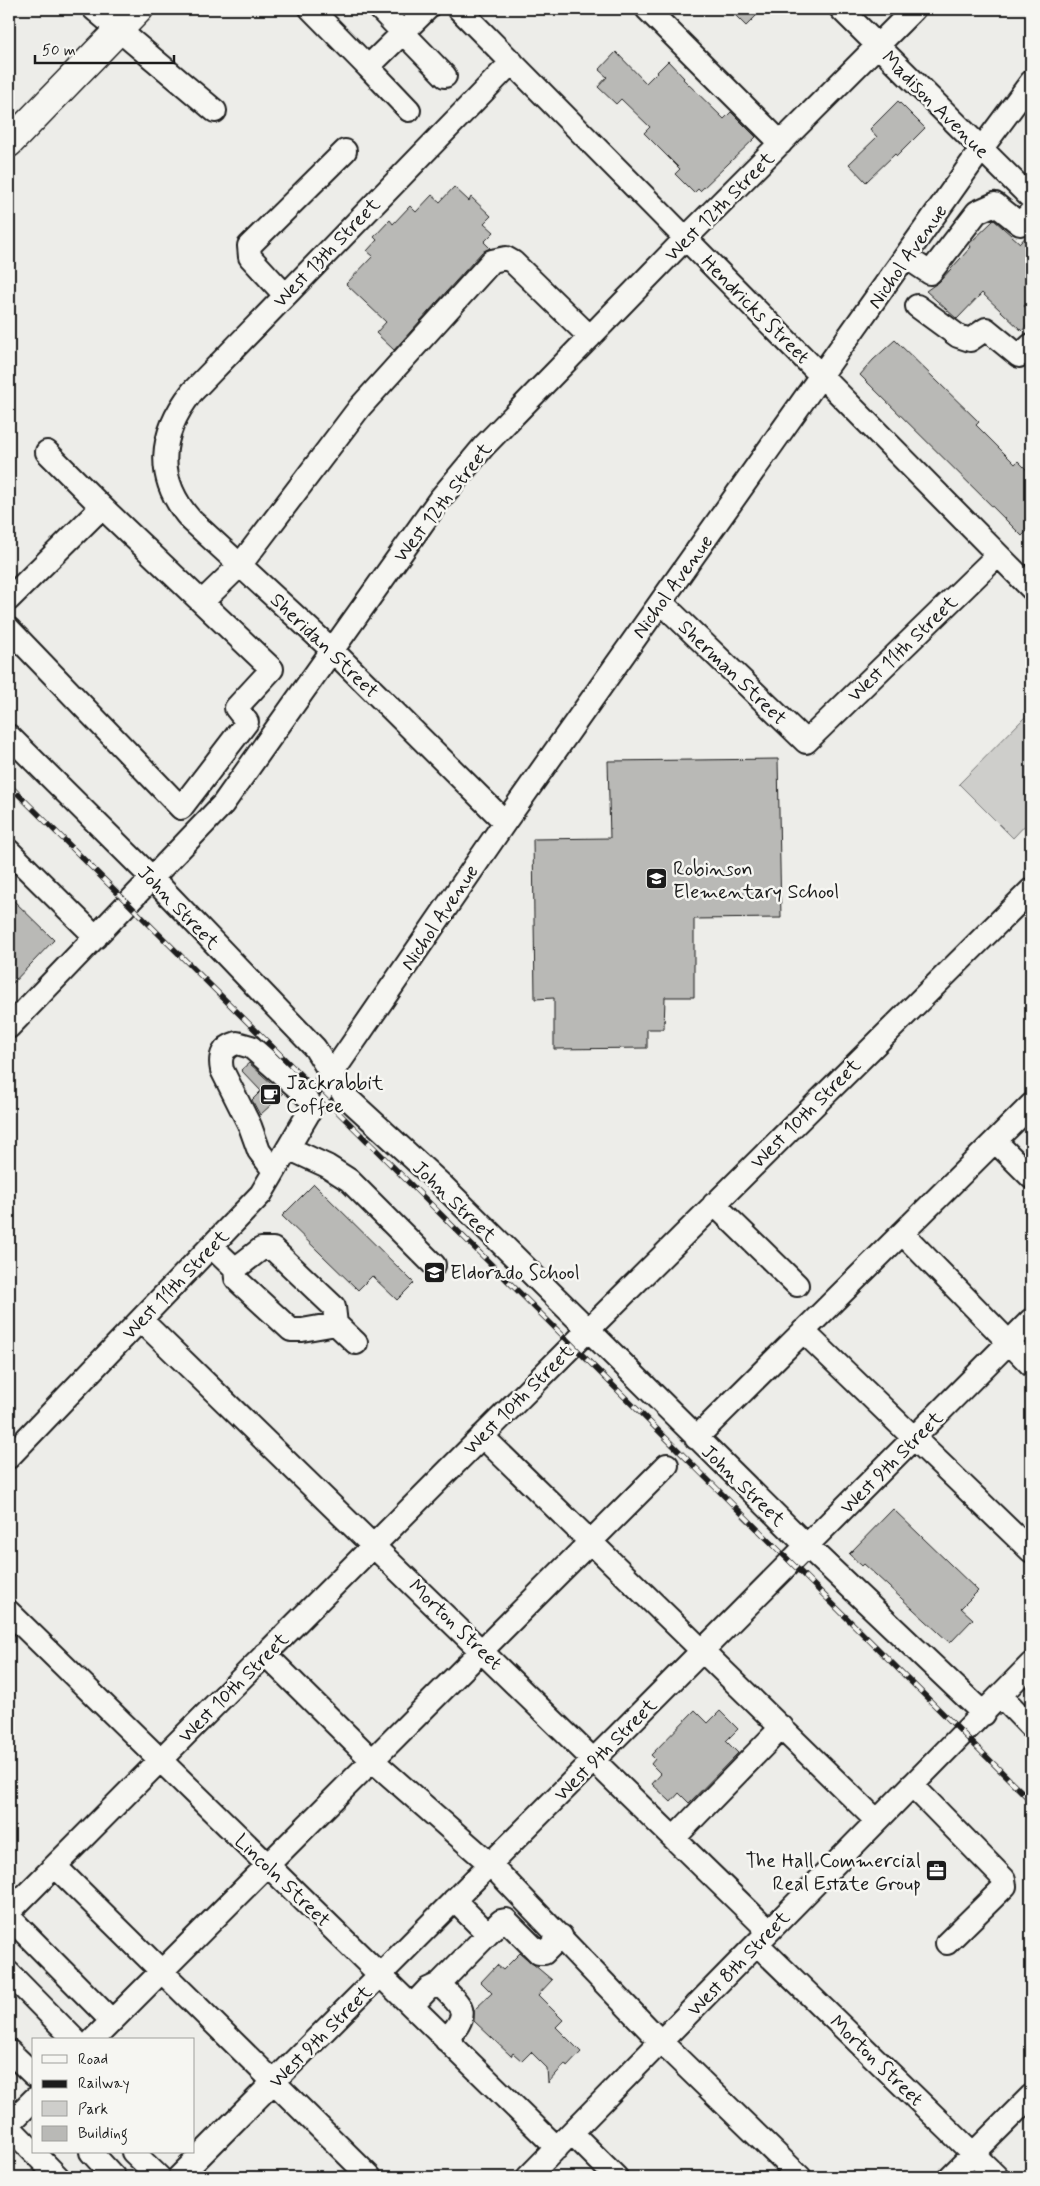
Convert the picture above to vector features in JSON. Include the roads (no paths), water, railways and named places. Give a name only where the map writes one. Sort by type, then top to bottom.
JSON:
[{"type":"main road","points":[[12,133],[139,9]]},
{"type":"street","points":[[94,9],[117,31],[144,49],[215,112]]},
{"type":"street","points":[[311,9],[409,110]]},
{"type":"street","points":[[380,9],[445,76]]},
{"type":"street","points":[[368,68],[426,9]]},
{"type":"street","name":"Hendricks Street","points":[[459,9],[1031,588]]},
{"type":"street","points":[[647,9],[781,143]]},
{"type":"street","name":"Madison Avenue","points":[[841,9],[1031,198]]},
{"type":"street","name":"West 12th Street","points":[[9,1027],[223,804],[331,649],[439,500],[484,446],[686,238],[914,9]]},
{"type":"street","name":"West 13th Street","points":[[165,457],[168,435],[178,410],[285,295],[512,62]]},
{"type":"street","name":"Nichol Avenue","points":[[322,1091],[505,822],[982,148],[1031,82]]},
{"type":"street","points":[[285,295],[250,257],[249,246],[345,151]]},
{"type":"street","points":[[906,257],[930,273],[977,212],[995,204],[1020,224],[1031,212]]},
{"type":"street","points":[[930,222],[957,238]]},
{"type":"street","points":[[203,601],[241,564],[360,407],[492,261],[506,258],[513,262],[590,338]]},
{"type":"street","points":[[917,306],[958,336],[970,340],[986,329],[1020,356],[1031,345]]},
{"type":"street","points":[[9,629],[181,808],[247,722],[236,708],[272,669],[47,452]]},
{"type":"street","name":"Sheridan Street","points":[[165,457],[168,479],[176,500],[186,514],[331,649],[505,822]]},
{"type":"street","points":[[9,598],[102,507]]},
{"type":"street","name":"West 11th Street","points":[[806,742],[998,555]]},
{"type":"street","name":"Sherman Street","points":[[661,602],[806,742]]},
{"type":"street","name":"John Street","points":[[9,736],[152,878],[315,1048],[322,1091],[344,1095],[441,1184],[696,1438],[984,1714]]},
{"type":"street","points":[[9,851],[96,937]]},
{"type":"street","name":"West 10th Street","points":[[9,1912],[714,1204],[1031,890]]},
{"type":"street","points":[[274,1171],[259,1151],[250,1126],[222,1070],[221,1054],[225,1048],[237,1043],[251,1047],[322,1091]]},
{"type":"street","name":"West 11th Street","points":[[9,1457],[261,1194],[322,1091]]},
{"type":"street","points":[[696,1438],[1031,1105]]},
{"type":"street","points":[[995,1141],[1031,1177]]},
{"type":"street","points":[[288,1148],[327,1166],[349,1180],[434,1265]]},
{"type":"street","points":[[714,1204],[797,1286]]},
{"type":"street","points":[[902,1233],[1031,1364]]},
{"type":"street","points":[[211,1246],[235,1269],[239,1282],[291,1330],[336,1324]]},
{"type":"street","points":[[235,1269],[262,1249],[273,1249],[334,1307],[336,1324],[356,1343]]},
{"type":"street","name":"Morton Street","points":[[141,1320],[675,1838],[763,1937],[997,2177]]},
{"type":"street","name":"West 9th Street","points":[[178,2177],[1031,1320]]},
{"type":"street","points":[[803,1331],[1031,1551]]},
{"type":"street","points":[[482,1436],[704,1650],[877,1821]]},
{"type":"street","points":[[95,2038],[667,1465]]},
{"type":"street","name":"Lincoln Street","points":[[9,1612],[446,2040],[564,2141],[616,2177]]},
{"type":"street","points":[[265,1654],[372,1760],[489,1863],[661,2042],[800,2177]]},
{"type":"street","name":"West 8th Street","points":[[528,2177],[1031,1664]]},
{"type":"street","points":[[1001,1696],[1031,1727]]},
{"type":"street","points":[[675,1838],[782,1727]]},
{"type":"street","points":[[912,1785],[1004,1879],[1005,1886],[947,1943]]},
{"type":"street","points":[[55,1866],[161,1972],[275,2081],[370,2177]]},
{"type":"street","points":[[454,1900],[488,1934]]},
{"type":"street","points":[[9,1917],[112,2021]]},
{"type":"street","points":[[412,2006],[428,1989],[439,1984],[501,1921],[506,1920],[539,1953],[544,1953],[561,1936]]},
{"type":"street","points":[[9,1973],[73,2038]]},
{"type":"street","points":[[439,1984],[459,2004],[462,2010],[460,2024],[446,2040]]},
{"type":"street","points":[[9,2051],[32,2073]]},
{"type":"street","points":[[950,2177],[1031,2096]]},
{"type":"street","points":[[32,2101],[9,2126],[32,2150]]},
{"type":"street","points":[[36,2154],[58,2177]]},
{"type":"street","points":[[92,2154],[114,2177]]},
{"type":"street","points":[[135,2154],[159,2177]]},
{"type":"railway","points":[[9,785],[1031,1801]]},
{"type":"place","name":"Robinson Elementary School","points":[[657,879]]},
{"type":"place","name":"Jackrabbit Coffee","points":[[270,1094]]},
{"type":"place","name":"Eldorado School","points":[[434,1272]]},
{"type":"place","name":"The Hall Commercial Real Estate Group","points":[[937,1871]]}]
